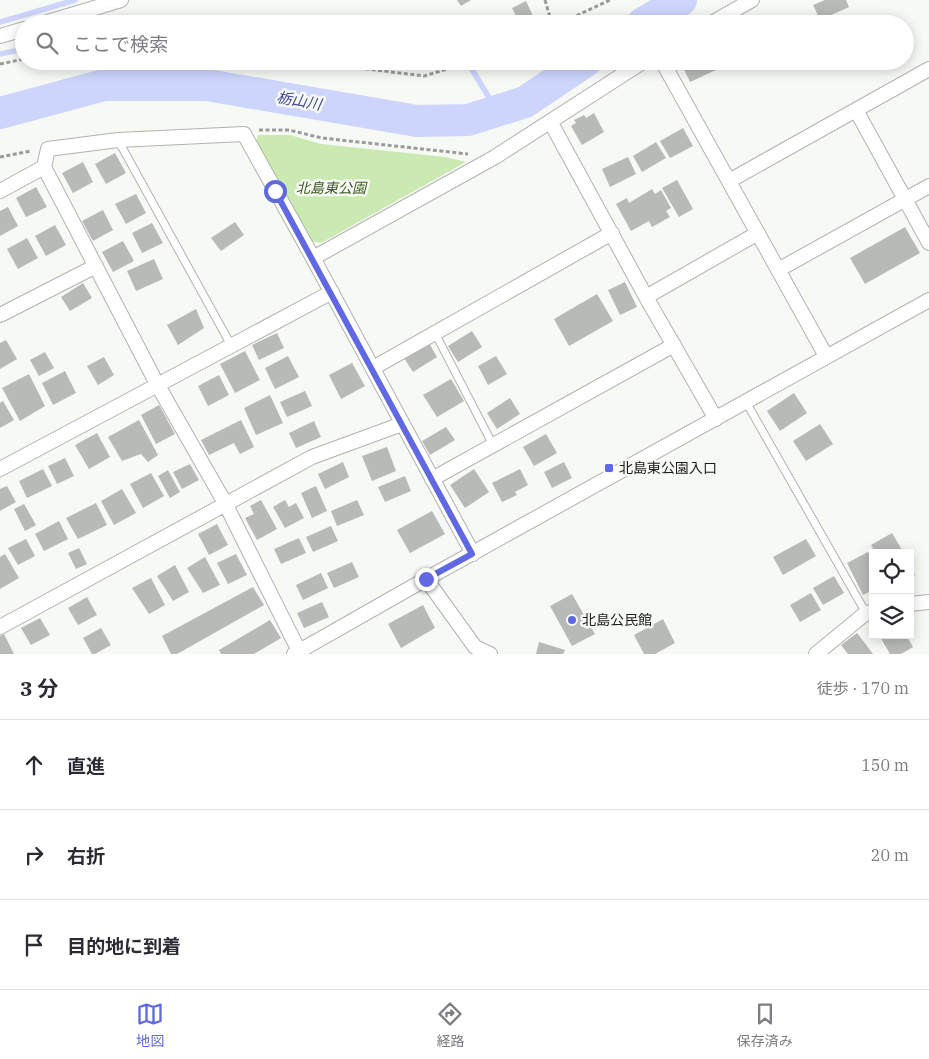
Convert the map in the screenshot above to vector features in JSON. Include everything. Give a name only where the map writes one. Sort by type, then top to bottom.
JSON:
[{"type":"street","points":[[71,15],[122,0]]},
{"type":"street","points":[[726,15],[752,0]]},
{"type":"street","points":[[0,36],[15,32]]},
{"type":"street","points":[[729,182],[929,68]]},
{"type":"street","points":[[313,258],[496,157],[630,70]]},
{"type":"street","points":[[667,70],[826,356]]},
{"type":"street","points":[[856,110],[929,243]]},
{"type":"street","points":[[551,122],[646,297],[716,419]]},
{"type":"street","points":[[472,554],[332,292],[244,134],[118,140],[48,148],[44,167],[157,384],[225,503],[296,653],[929,300]]},
{"type":"street","points":[[0,191],[44,167]]},
{"type":"street","points":[[778,270],[929,186]]},
{"type":"street","points":[[373,368],[612,233]]},
{"type":"street","points":[[646,297],[758,234]]},
{"type":"street","points":[[0,315],[96,266]]},
{"type":"street","points":[[0,469],[332,292]]},
{"type":"street","points":[[432,479],[674,345]]},
{"type":"street","points":[[0,627],[312,457],[402,424]]},
{"type":"street","points":[[426,579],[475,647],[490,654]]},
{"type":"street","points":[[914,604],[929,602]]},
{"type":"street","points":[[816,654],[869,613]]},
{"type":"lane","points":[[118,140],[231,345]]},
{"type":"lane","points":[[435,333],[494,445]]},
{"type":"lane","points":[[746,402],[869,613]]},
{"type":"path","points":[[545,0],[549,15]]},
{"type":"path","points":[[578,15],[610,0]]},
{"type":"path","points":[[0,64],[15,61]]},
{"type":"path","points":[[375,70],[424,76],[444,70]]},
{"type":"path","points":[[244,134],[255,130],[289,130],[322,138],[496,157]]},
{"type":"path","points":[[0,157],[48,148]]},
{"type":"green space","name":"北島東公園","points":[[258,135],[290,135],[321,144],[446,157],[466,162],[321,243],[312,241],[256,142]]},
{"type":"building","points":[[457,0],[471,0],[461,6]]},
{"type":"building","points":[[825,0],[846,0],[849,7],[831,15],[818,15],[813,5]]},
{"type":"building","points":[[526,1],[533,15],[516,15],[512,8]]},
{"type":"building","points":[[684,70],[716,70],[690,82]]},
{"type":"building","points":[[594,113],[604,132],[582,145],[571,126],[576,123],[574,120],[584,115],[586,118]]},
{"type":"building","points":[[683,128],[693,146],[670,158],[660,141]]},
{"type":"building","points":[[656,142],[666,158],[642,172],[633,156]]},
{"type":"building","points":[[115,153],[126,173],[106,184],[95,164]]},
{"type":"building","points":[[628,157],[636,174],[610,187],[602,169]]},
{"type":"building","points":[[83,162],[93,182],[73,193],[62,173]]},
{"type":"building","points":[[677,180],[693,209],[679,217],[662,188]]},
{"type":"building","points":[[36,187],[47,207],[26,217],[16,198]]},
{"type":"building","points":[[652,189],[655,194],[661,190],[671,208],[666,211],[670,217],[652,227],[649,221],[631,231],[616,204],[627,198],[629,203]]},
{"type":"building","points":[[136,194],[146,213],[126,224],[115,204]]},
{"type":"building","points":[[8,207],[18,226],[0,236],[0,211]]},
{"type":"building","points":[[103,210],[113,230],[93,241],[82,221]]},
{"type":"building","points":[[235,222],[244,235],[221,251],[211,238]]},
{"type":"building","points":[[152,223],[163,243],[142,253],[132,233]]},
{"type":"building","points":[[55,225],[66,245],[46,256],[35,236]]},
{"type":"building","points":[[905,227],[920,253],[865,284],[850,258]]},
{"type":"building","points":[[27,238],[38,258],[18,269],[7,249]]},
{"type":"building","points":[[123,241],[134,261],[113,272],[102,252]]},
{"type":"building","points":[[154,259],[163,279],[136,291],[127,271]]},
{"type":"building","points":[[625,282],[637,307],[620,315],[608,290]]},
{"type":"building","points":[[83,283],[92,298],[70,311],[61,297]]},
{"type":"building","points":[[597,294],[613,321],[569,346],[554,319]]},
{"type":"building","points":[[196,309],[204,328],[178,345],[167,325]]},
{"type":"building","points":[[472,331],[482,347],[458,362],[448,346]]},
{"type":"building","points":[[277,333],[284,348],[259,360],[252,345]]},
{"type":"building","points":[[6,340],[17,359],[0,369],[0,343]]},
{"type":"building","points":[[429,343],[437,357],[413,372],[404,358]]},
{"type":"building","points":[[245,351],[260,380],[235,393],[220,364]]},
{"type":"building","points":[[45,352],[54,368],[39,376],[30,360]]},
{"type":"building","points":[[288,356],[299,377],[275,389],[265,368]]},
{"type":"building","points":[[496,356],[507,374],[488,385],[478,366]]},
{"type":"building","points":[[104,357],[114,375],[98,385],[87,366]]},
{"type":"building","points":[[352,363],[365,386],[341,399],[329,375]]},
{"type":"building","points":[[65,371],[76,393],[53,405],[42,383]]},
{"type":"building","points":[[29,374],[45,406],[20,421],[2,388]]},
{"type":"building","points":[[219,375],[229,395],[208,406],[198,386]]},
{"type":"building","points":[[451,379],[464,401],[437,417],[423,395]]},
{"type":"building","points":[[305,391],[312,406],[287,417],[280,402]]},
{"type":"building","points":[[794,393],[807,413],[780,431],[767,411]]},
{"type":"building","points":[[270,395],[283,423],[256,435],[244,408]]},
{"type":"building","points":[[510,398],[520,414],[497,429],[487,413]]},
{"type":"building","points":[[3,401],[14,420],[0,428],[0,403]]},
{"type":"building","points":[[159,405],[175,434],[156,444],[141,415]]},
{"type":"building","points":[[139,420],[158,455],[148,462],[141,454],[122,461],[108,437]]},
{"type":"building","points":[[241,420],[254,447],[240,454],[234,443],[209,455],[201,440]]},
{"type":"building","points":[[314,421],[321,437],[296,448],[289,433]]},
{"type":"building","points":[[820,424],[833,444],[806,461],[793,441]]},
{"type":"building","points":[[446,427],[455,440],[430,455],[422,441]]},
{"type":"building","points":[[97,433],[110,457],[89,469],[75,445]]},
{"type":"building","points":[[546,434],[557,453],[534,466],[523,447]]},
{"type":"building","points":[[387,447],[396,471],[372,481],[362,456]]},
{"type":"building","points":[[65,458],[74,476],[57,484],[48,466]]},
{"type":"building","points":[[343,462],[349,477],[325,489],[318,474]]},
{"type":"building","points":[[564,462],[572,478],[552,488],[544,472]]},
{"type":"building","points":[[190,464],[199,480],[182,489],[173,472]]},
{"type":"building","points":[[43,469],[52,486],[27,498],[19,481]]},
{"type":"building","points":[[474,469],[489,492],[465,508],[450,485]]},
{"type":"building","points":[[520,469],[528,485],[515,492],[517,495],[502,502],[492,483]]},
{"type":"building","points":[[168,470],[180,492],[170,498],[158,476]]},
{"type":"building","points":[[151,473],[164,496],[143,508],[130,484]]},
{"type":"building","points":[[405,476],[411,491],[385,502],[378,487]]},
{"type":"building","points":[[7,486],[16,502],[0,511],[0,489]]},
{"type":"building","points":[[316,486],[327,511],[312,518],[301,493]]},
{"type":"building","points":[[122,489],[136,513],[114,525],[101,501]]},
{"type":"building","points":[[261,500],[277,529],[257,540],[245,518],[254,514],[250,506]]},
{"type":"building","points":[[285,500],[289,507],[296,503],[304,518],[285,528],[273,507]]},
{"type":"building","points":[[357,500],[364,515],[337,526],[331,511]]},
{"type":"building","points":[[96,503],[107,525],[78,539],[66,518]]},
{"type":"building","points":[[24,504],[36,525],[25,531],[14,509]]},
{"type":"building","points":[[432,511],[445,534],[410,553],[397,530]]},
{"type":"building","points":[[59,521],[68,539],[44,551],[35,534]]},
{"type":"building","points":[[217,524],[228,545],[209,555],[198,534]]},
{"type":"building","points":[[331,526],[338,541],[313,552],[306,537]]},
{"type":"building","points":[[892,533],[901,549],[873,549],[871,545]]},
{"type":"building","points":[[299,538],[306,553],[281,564],[274,549]]},
{"type":"building","points":[[26,539],[35,556],[18,565],[8,548]]},
{"type":"building","points":[[806,539],[816,556],[783,575],[773,557]]},
{"type":"building","points":[[79,548],[87,564],[76,569],[68,553]]},
{"type":"building","points":[[868,552],[869,592],[863,595],[847,563]]},
{"type":"building","points":[[5,554],[19,578],[0,589],[0,557]]},
{"type":"building","points":[[236,554],[247,575],[228,584],[217,563]]},
{"type":"building","points":[[205,557],[220,585],[203,593],[187,568]]},
{"type":"building","points":[[352,562],[359,577],[334,588],[327,573]]},
{"type":"building","points":[[175,565],[189,592],[173,601],[157,576]]},
{"type":"building","points":[[321,573],[328,588],[303,600],[296,585]]},
{"type":"building","points":[[834,576],[844,593],[823,605],[813,588]]},
{"type":"building","points":[[151,578],[165,605],[149,614],[132,588]]},
{"type":"building","points":[[253,587],[264,605],[177,654],[171,654],[162,636]]},
{"type":"building","points":[[811,593],[821,610],[800,622],[790,605]]},
{"type":"building","name":"北島公民館","points":[[572,594],[595,634],[572,646],[550,606]]},
{"type":"building","points":[[87,597],[97,615],[78,625],[68,608]]},
{"type":"building","points":[[322,602],[329,617],[304,628],[297,613]]},
{"type":"building","points":[[423,605],[435,628],[401,648],[388,624]]},
{"type":"building","points":[[40,618],[50,635],[31,645],[21,628]]},
{"type":"building","points":[[663,619],[675,643],[655,654],[644,654],[634,635]]},
{"type":"building","points":[[270,620],[281,638],[254,654],[221,654],[219,650]]},
{"type":"building","points":[[101,628],[111,645],[92,654],[83,638]]},
{"type":"building","points":[[857,633],[873,654],[848,654],[841,645]]},
{"type":"building","points":[[4,634],[14,654],[0,654],[0,636]]},
{"type":"building","points":[[881,639],[908,639],[913,647],[901,654],[890,654]]},
{"type":"building","points":[[539,642],[565,650],[563,654],[536,654]]},
{"type":"waterway","points":[[24,15],[75,0]]},
{"type":"waterway","name":"栃山川","points":[[657,15],[681,0]]},
{"type":"waterway","points":[[0,22],[15,18]]},
{"type":"waterway","points":[[0,54],[15,51]]},
{"type":"waterway","points":[[472,70],[497,111]]},
{"type":"waterway","name":"栃山川","points":[[0,113],[104,85],[207,85],[417,121],[468,120],[525,102],[573,70]]},
{"type":"place","name":"北島東公園入口","points":[[609,468]]},
{"type":"place","name":"北島公民館","points":[[572,620]]},
{"type":"route","points":[[275,191],[472,554],[426,579]]}]
